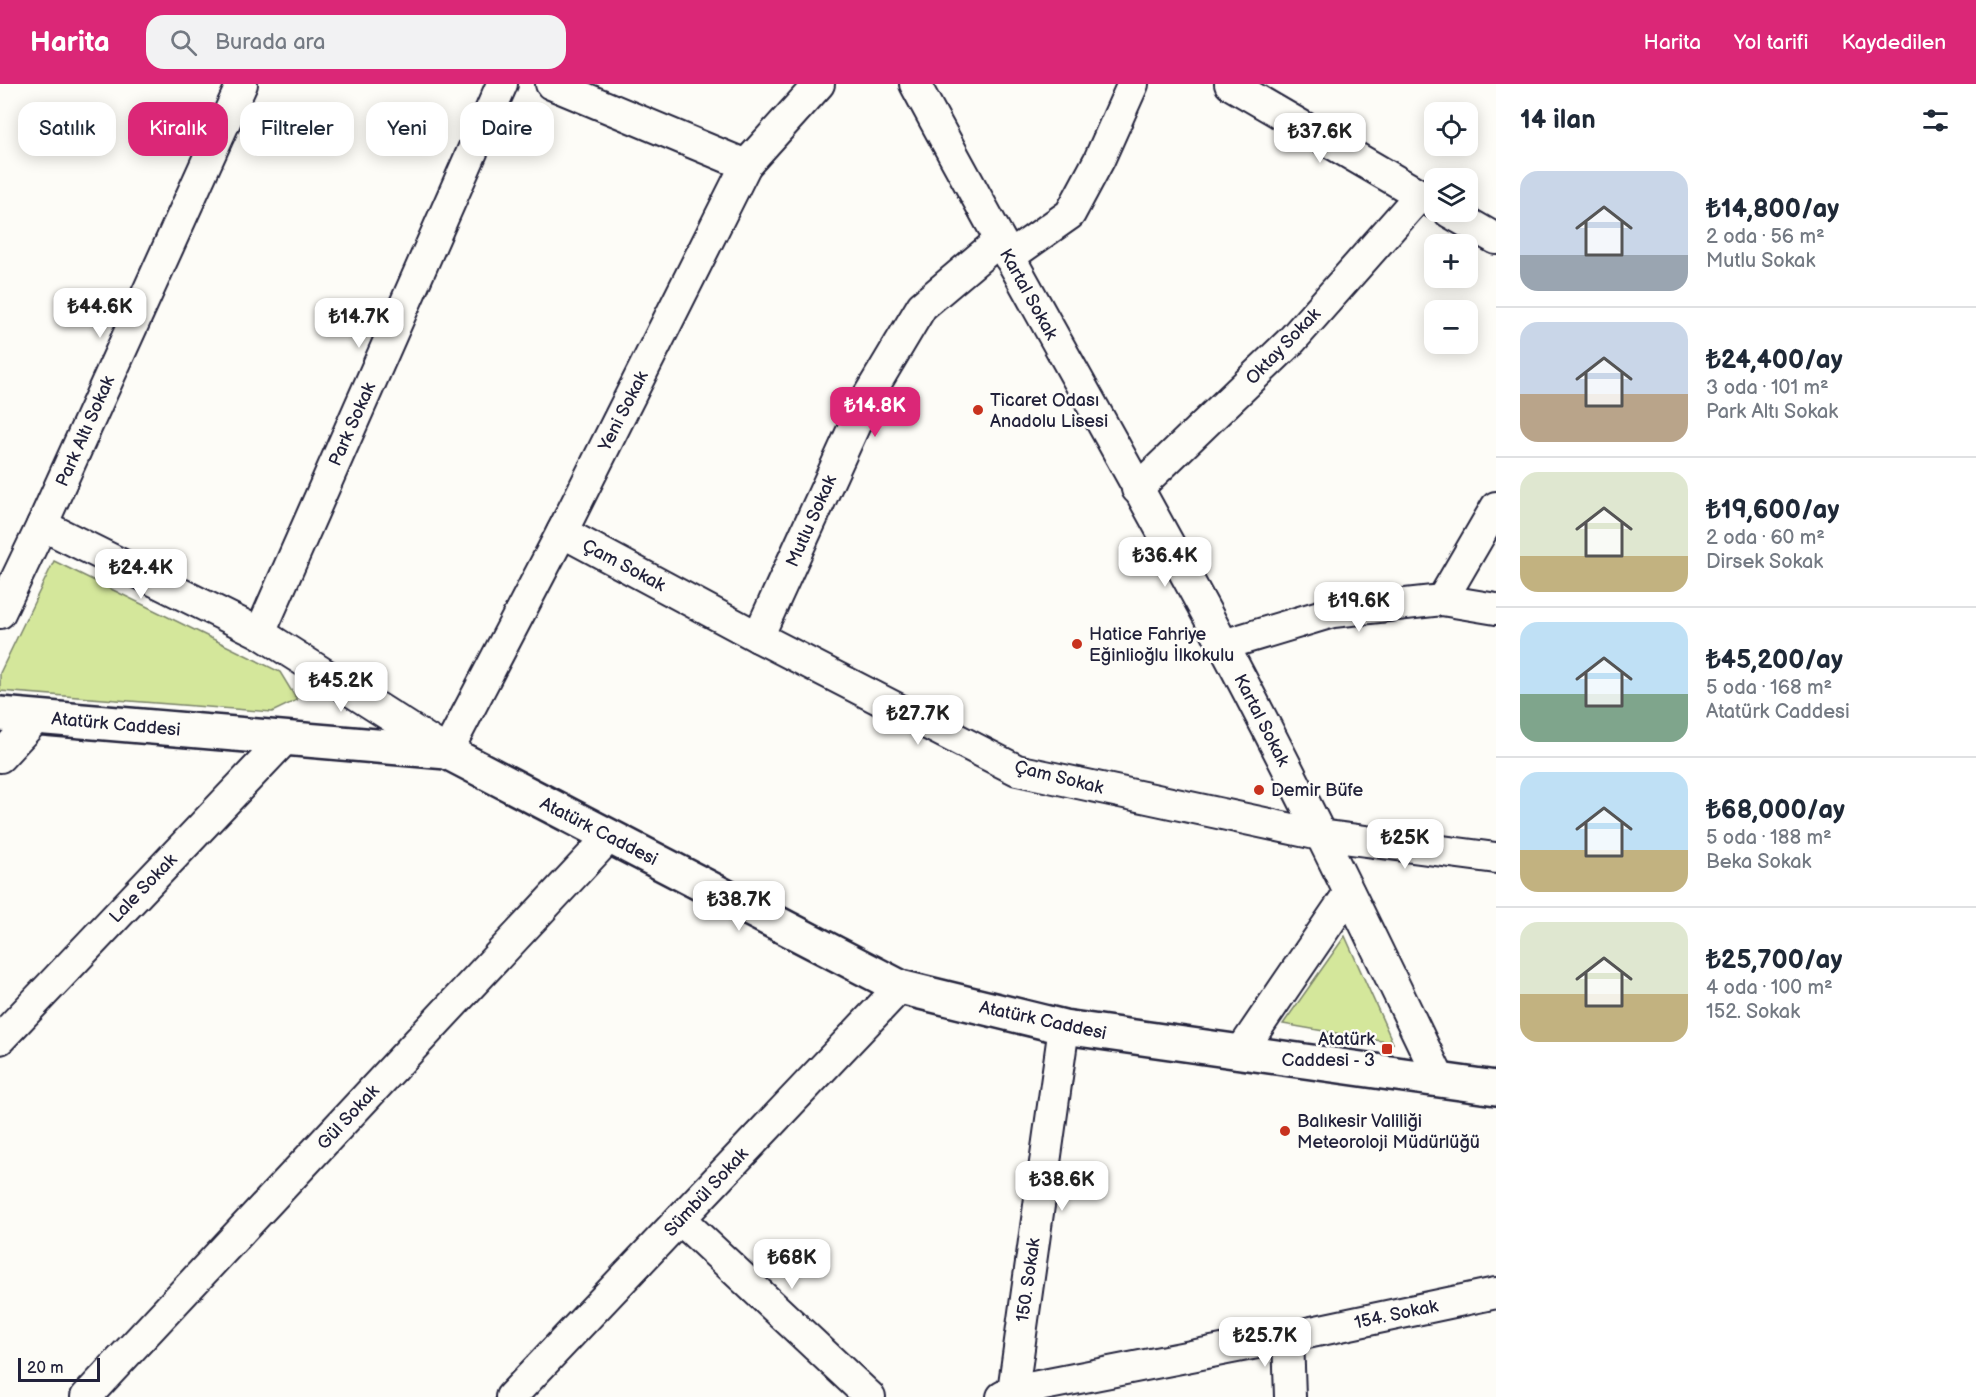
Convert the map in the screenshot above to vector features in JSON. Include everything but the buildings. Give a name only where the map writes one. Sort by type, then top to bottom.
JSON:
[{"type":"main road","name":"Atatürk Caddesi","points":[[0,714],[447,752],[900,987],[1064,1027],[1496,1088]]},
{"type":"street","name":"Park Altı Sokak","points":[[0,613],[242,84]]},
{"type":"street","name":"Park Sokak","points":[[260,633],[502,84]]},
{"type":"street","points":[[551,84],[746,165]]},
{"type":"street","name":"Yeni Sokak","points":[[447,752],[562,532],[746,165],[819,84]]},
{"type":"street","name":"Kartal Sokak","points":[[915,84],[1223,645],[1349,893],[1440,1080]]},
{"type":"street","name":"Mutlu Sokak","points":[[758,637],[867,398],[922,306],[1004,249],[1070,214],[1099,160],[1133,84]]},
{"type":"street","points":[[1230,84],[1424,197]]},
{"type":"street","name":"Oktay Sokak","points":[[1137,489],[1293,340],[1424,202]]},
{"type":"street","points":[[1466,222],[1496,239]]},
{"type":"street","points":[[1442,600],[1496,507]]},
{"type":"street","points":[[42,525],[260,633],[447,752]]},
{"type":"street","name":"Çam Sokak","points":[[562,532],[758,637],[1017,770],[1320,835],[1496,858]]},
{"type":"street","points":[[1223,645],[1333,612],[1442,600],[1496,609]]},
{"type":"street","points":[[0,757],[37,717]]},
{"type":"street","name":"Lale Sokak","points":[[0,1039],[286,738]]},
{"type":"street","name":"Gül Sokak","points":[[86,1397],[609,836]]},
{"type":"street","points":[[1240,1053],[1349,893]]},
{"type":"street","name":"Sümbül Sokak","points":[[511,1397],[900,987]]},
{"type":"street","name":"150. Sokak","points":[[1008,1394],[1064,1027]]},
{"type":"street","points":[[680,1219],[857,1393]]},
{"type":"street","name":"154. Sokak","points":[[1008,1394],[1496,1293]]},
{"type":"street","points":[[1288,1337],[1290,1397]]},
{"type":"green space","points":[[54,561],[280,672],[297,700],[272,712],[0,691],[0,673]]},
{"type":"green space","points":[[1345,936],[1393,1043],[1283,1024]]},
{"type":"place","name":"Ticaret Odası Anadolu Lisesi","points":[[978,410]]},
{"type":"place","name":"Hatice Fahriye Eğinlioğlu İlkokulu","points":[[1077,644]]},
{"type":"place","name":"Demir Büfe","points":[[1259,790]]},
{"type":"place","name":"Atatürk Caddesi - 3","points":[[1387,1049]]},
{"type":"place","name":"Balıkesir Valiliği Meteoroloji Müdürlüğü","points":[[1285,1131]]}]
